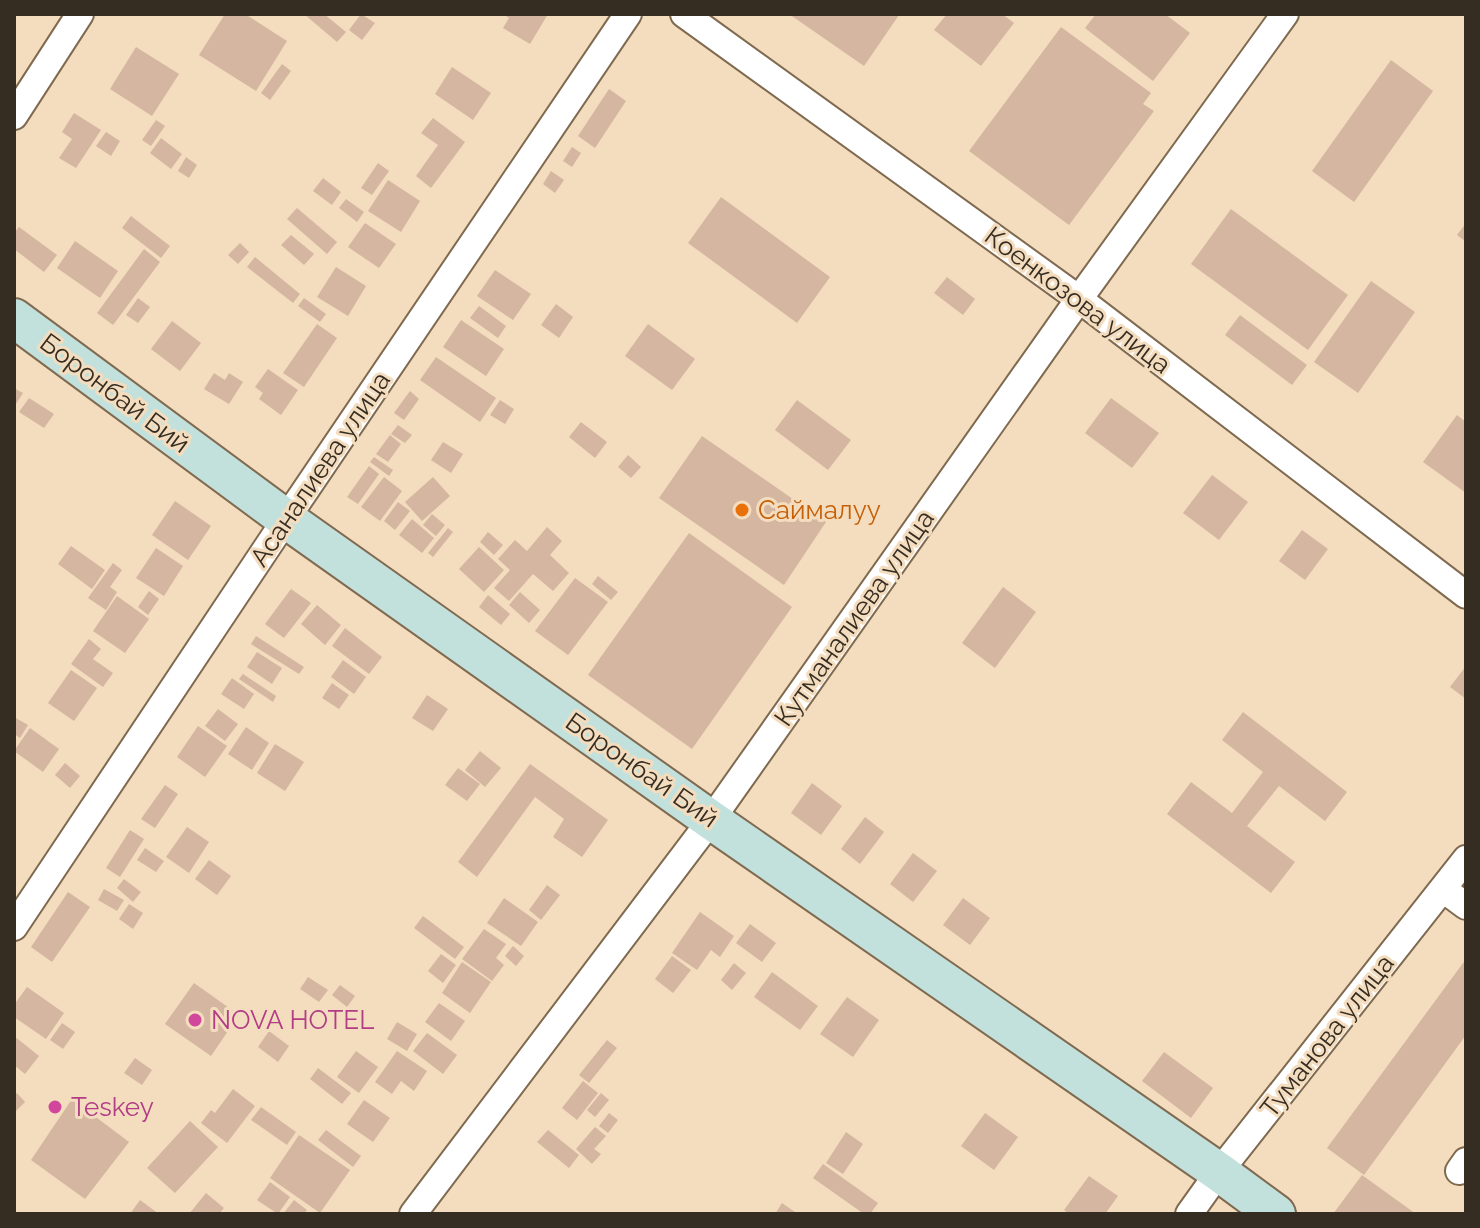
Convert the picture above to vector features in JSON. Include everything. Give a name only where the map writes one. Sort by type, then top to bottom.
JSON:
[{"type":"street","points":[[14,116],[80,14]]},
{"type":"street","name":"Асаналиева улица","points":[[14,927],[628,14]]},
{"type":"street","name":"Коенкозова улица","points":[[684,14],[1079,299],[1466,595]]},
{"type":"street","name":"Кутманалиева улица","points":[[413,1214],[711,820],[1079,299],[1285,14]]},
{"type":"street","name":"Боронбай Бий","points":[[14,318],[286,519],[1276,1214]]},
{"type":"street","name":"Туманова улица","points":[[1189,1214],[1466,859]]},
{"type":"street","points":[[1443,889],[1466,906]]},
{"type":"building","points":[[225,14],[245,14],[287,41],[256,91],[199,55]]},
{"type":"building","points":[[304,14],[324,14],[346,32],[337,42]]},
{"type":"building","points":[[361,14],[375,23],[362,40],[349,30]]},
{"type":"building","points":[[503,14],[548,14],[530,44],[503,28],[509,18]]},
{"type":"building","points":[[789,14],[897,14],[899,15],[864,66]]},
{"type":"building","points":[[947,14],[1002,14],[1014,23],[981,66],[934,30]]},
{"type":"building","points":[[1096,14],[1165,14],[1190,33],[1153,81],[1085,28]]},
{"type":"building","points":[[1061,27],[1151,93],[1143,104],[1154,111],[1069,225],[969,151]]},
{"type":"building","points":[[136,47],[179,74],[152,116],[110,89]]},
{"type":"building","points":[[1391,60],[1433,91],[1354,202],[1312,171]]},
{"type":"building","points":[[282,64],[291,71],[270,100],[261,93]]},
{"type":"building","points":[[452,67],[491,93],[473,120],[435,94]]},
{"type":"building","points":[[609,89],[626,101],[595,148],[578,136]]},
{"type":"building","points":[[74,113],[101,130],[76,168],[59,158],[72,139],[62,132]]},
{"type":"building","points":[[433,118],[465,142],[431,188],[416,176],[438,145],[421,133]]},
{"type":"building","points":[[156,120],[165,126],[151,146],[142,140]]},
{"type":"building","points":[[106,132],[120,141],[111,156],[96,146]]},
{"type":"building","points":[[161,138],[182,154],[171,169],[150,153]]},
{"type":"building","points":[[572,147],[581,153],[572,167],[563,161]]},
{"type":"building","points":[[186,157],[197,165],[189,178],[178,171]]},
{"type":"building","points":[[378,163],[389,171],[372,195],[361,188]]},
{"type":"building","points":[[551,171],[564,180],[555,193],[543,184]]},
{"type":"building","points":[[323,178],[341,192],[332,205],[313,191]]},
{"type":"building","points":[[388,180],[420,201],[401,232],[368,211]]},
{"type":"building","points":[[721,197],[830,277],[797,323],[688,243]]},
{"type":"building","points":[[346,199],[364,212],[357,222],[339,208]]},
{"type":"building","points":[[297,208],[337,242],[327,254],[287,219]]},
{"type":"building","points":[[1231,209],[1348,295],[1308,350],[1191,264]]},
{"type":"building","points":[[131,216],[170,246],[161,258],[122,228]]},
{"type":"building","points":[[365,223],[396,244],[379,268],[348,247]]},
{"type":"building","points":[[1466,223],[1466,242],[1457,235]]},
{"type":"building","points":[[19,227],[57,255],[44,272],[14,249],[14,233]]},
{"type":"building","points":[[291,235],[314,254],[304,265],[281,245]]},
{"type":"building","points":[[75,241],[118,271],[100,298],[57,268]]},
{"type":"building","points":[[240,243],[249,252],[238,264],[228,255]]},
{"type":"building","points":[[144,249],[160,262],[113,325],[97,313]]},
{"type":"building","points":[[255,257],[300,294],[293,303],[247,267]]},
{"type":"building","points":[[336,267],[366,286],[348,316],[317,297]]},
{"type":"building","points":[[495,270],[531,294],[513,320],[477,296]]},
{"type":"building","points":[[947,277],[975,299],[963,315],[934,293]]},
{"type":"building","points":[[1371,281],[1415,312],[1358,393],[1314,362]]},
{"type":"building","points":[[138,298],[150,307],[138,323],[126,315]]},
{"type":"building","points":[[304,298],[326,314],[320,322],[298,306]]},
{"type":"building","points":[[556,304],[573,317],[559,338],[541,325]]},
{"type":"building","points":[[479,306],[506,326],[498,338],[470,318]]},
{"type":"building","points":[[1240,315],[1307,365],[1292,385],[1225,335]]},
{"type":"building","points":[[461,320],[504,349],[486,376],[443,347]]},
{"type":"building","points":[[172,321],[201,343],[180,371],[151,349]]},
{"type":"building","points":[[317,324],[337,338],[304,387],[283,373]]},
{"type":"building","points":[[648,324],[695,359],[672,390],[625,356]]},
{"type":"building","points":[[436,357],[496,398],[480,422],[420,380]]},
{"type":"building","points":[[268,369],[298,390],[281,415],[259,399],[263,393],[255,387]]},
{"type":"building","points":[[214,373],[225,380],[229,373],[243,382],[229,404],[204,389]]},
{"type":"building","points":[[14,388],[23,393],[14,407]]},
{"type":"building","points":[[410,391],[419,399],[404,420],[394,413]]},
{"type":"building","points":[[29,398],[54,414],[44,428],[19,412]]},
{"type":"building","points":[[1111,398],[1159,433],[1132,468],[1085,433]]},
{"type":"building","points":[[500,400],[514,409],[505,424],[490,415]]},
{"type":"building","points":[[797,400],[851,440],[828,470],[775,430]]},
{"type":"building","points":[[1457,415],[1466,422],[1466,493],[1423,462]]},
{"type":"building","points":[[581,422],[607,442],[595,458],[569,437]]},
{"type":"building","points":[[398,425],[412,435],[405,443],[391,434]]},
{"type":"building","points":[[390,435],[401,444],[388,462],[376,454]]},
{"type":"building","name":"Саймалуу","points":[[702,436],[826,522],[784,585],[659,498]]},
{"type":"building","points":[[443,442],[463,454],[451,473],[431,460]]},
{"type":"building","points":[[628,455],[641,467],[631,478],[618,467]]},
{"type":"building","points":[[374,457],[393,470],[389,476],[370,462]]},
{"type":"building","points":[[369,466],[379,474],[358,504],[347,497]]},
{"type":"building","points":[[1212,475],[1248,502],[1219,540],[1183,513]]},
{"type":"building","points":[[384,477],[402,491],[380,521],[361,507]]},
{"type":"building","points":[[433,477],[450,496],[422,521],[405,502]]},
{"type":"building","points":[[175,501],[211,526],[188,560],[152,535]]},
{"type":"building","points":[[398,502],[410,511],[395,530],[384,521]]},
{"type":"building","points":[[432,514],[445,525],[436,536],[423,525]]},
{"type":"building","points":[[412,519],[434,538],[422,553],[399,535]]},
{"type":"building","points":[[547,527],[562,541],[550,555],[569,573],[553,591],[533,574],[509,601],[494,588],[510,570],[498,559],[515,540],[527,551]]},
{"type":"building","points":[[448,528],[453,532],[433,557],[428,553]]},
{"type":"building","points":[[1302,530],[1328,549],[1305,580],[1279,561]]},
{"type":"building","points":[[488,532],[503,545],[494,555],[480,542]]},
{"type":"building","points":[[689,533],[792,607],[692,749],[588,675]]},
{"type":"building","points":[[71,546],[105,570],[92,589],[58,564]]},
{"type":"building","points":[[479,547],[504,570],[484,592],[459,569]]},
{"type":"building","points":[[156,548],[183,566],[164,596],[136,578]]},
{"type":"building","points":[[113,563],[122,570],[110,587],[117,592],[106,610],[88,598]]},
{"type":"building","points":[[598,576],[618,592],[611,600],[592,584]]},
{"type":"building","points":[[575,578],[608,602],[568,655],[535,631]]},
{"type":"building","points":[[1003,587],[1036,612],[995,668],[962,643]]},
{"type":"building","points":[[291,589],[311,603],[284,638],[265,624]]},
{"type":"building","points":[[149,591],[159,599],[148,615],[138,607]]},
{"type":"building","points":[[520,592],[540,610],[529,623],[509,605]]},
{"type":"building","points":[[488,595],[510,614],[501,625],[479,607]]},
{"type":"building","points":[[117,596],[149,619],[125,653],[93,631]]},
{"type":"building","points":[[317,605],[341,625],[325,645],[301,624]]},
{"type":"building","points":[[345,628],[382,657],[369,674],[332,646]]},
{"type":"building","points":[[256,636],[304,667],[299,674],[251,644]]},
{"type":"building","points":[[89,639],[101,649],[93,659],[113,673],[103,687],[71,664]]},
{"type":"building","points":[[257,652],[282,668],[272,684],[247,667]]},
{"type":"building","points":[[343,660],[366,677],[354,694],[331,677]]},
{"type":"building","points":[[1466,666],[1466,699],[1450,687]]},
{"type":"building","points":[[71,670],[97,688],[74,721],[48,703]]},
{"type":"building","points":[[243,674],[276,696],[273,702],[239,679]]},
{"type":"building","points":[[232,678],[254,694],[244,709],[221,694]]},
{"type":"building","points":[[332,683],[349,695],[339,709],[322,698]]},
{"type":"building","points":[[427,695],[448,709],[433,731],[412,718]]},
{"type":"building","points":[[218,709],[238,724],[225,741],[205,726]]},
{"type":"building","points":[[1243,712],[1347,792],[1325,821],[1279,786],[1247,826],[1295,862],[1271,893],[1167,814],[1191,782],[1232,813],[1263,772],[1222,740]]},
{"type":"building","points":[[14,717],[28,725],[20,738],[14,734]]},
{"type":"building","points":[[198,726],[227,746],[205,777],[177,757]]},
{"type":"building","points":[[246,727],[269,743],[252,770],[228,754]]},
{"type":"building","points":[[30,728],[59,749],[43,772],[14,751]]},
{"type":"building","points":[[275,744],[304,762],[285,791],[257,773]]},
{"type":"building","points":[[480,751],[501,768],[485,787],[465,770]]},
{"type":"building","points":[[65,763],[80,776],[70,788],[55,775]]},
{"type":"building","points":[[530,764],[608,820],[582,857],[553,837],[564,819],[535,797],[477,877],[458,862]]},
{"type":"building","points":[[458,768],[480,784],[467,801],[445,785]]},
{"type":"building","points":[[812,783],[842,806],[821,835],[791,813]]},
{"type":"building","points":[[165,785],[178,794],[155,828],[141,819]]},
{"type":"building","points":[[865,817],[884,832],[860,864],[841,849]]},
{"type":"building","points":[[187,827],[209,842],[189,873],[166,857]]},
{"type":"building","points":[[130,830],[144,839],[120,877],[106,868]]},
{"type":"building","points":[[145,848],[164,861],[156,872],[137,860]]},
{"type":"building","points":[[913,853],[937,871],[913,902],[890,884]]},
{"type":"building","points":[[209,860],[231,876],[217,895],[195,879]]},
{"type":"building","points":[[124,879],[141,892],[133,902],[117,888]]},
{"type":"building","points":[[547,885],[560,895],[541,920],[529,910]]},
{"type":"building","points":[[104,889],[124,900],[117,911],[98,900]]},
{"type":"building","points":[[68,892],[90,907],[52,962],[31,947]]},
{"type":"building","points":[[504,898],[538,922],[521,946],[487,923]]},
{"type":"building","points":[[963,898],[990,918],[970,945],[943,925]]},
{"type":"building","points":[[129,904],[143,913],[133,929],[119,919]]},
{"type":"building","points":[[700,912],[734,936],[720,957],[711,950],[697,970],[672,953]]},
{"type":"building","points":[[423,916],[464,947],[455,959],[414,928]]},
{"type":"building","points":[[750,924],[776,943],[762,962],[736,943]]},
{"type":"building","points":[[484,929],[506,944],[496,958],[504,965],[492,981],[462,959]]},
{"type":"building","points":[[513,946],[524,956],[516,966],[505,956]]},
{"type":"building","points":[[441,954],[456,965],[443,983],[428,971]]},
{"type":"building","points":[[672,956],[691,970],[673,993],[655,979]]},
{"type":"building","points":[[1466,959],[1466,1035],[1364,1175],[1327,1148]]},
{"type":"building","points":[[462,962],[491,982],[470,1013],[442,993]]},
{"type":"building","points":[[734,963],[746,973],[732,990],[721,980]]},
{"type":"building","points":[[772,972],[818,1006],[800,1030],[754,997]]},
{"type":"building","points":[[308,977],[328,990],[319,1002],[300,989]]},
{"type":"building","points":[[194,983],[239,1015],[211,1056],[165,1024]]},
{"type":"building","points":[[340,985],[355,996],[347,1007],[332,995]]},
{"type":"building","points":[[27,987],[64,1013],[46,1039],[14,1017],[14,1005]]},
{"type":"building","points":[[847,997],[879,1020],[853,1057],[820,1034]]},
{"type":"building","points":[[439,1003],[465,1021],[451,1041],[425,1022]]},
{"type":"building","points":[[397,1022],[417,1034],[407,1051],[387,1039]]},
{"type":"building","points":[[62,1023],[75,1032],[63,1049],[50,1040]]},
{"type":"building","points":[[269,1031],[289,1046],[278,1062],[258,1047]]},
{"type":"building","points":[[427,1033],[457,1055],[443,1074],[413,1051]]},
{"type":"building","points":[[14,1036],[39,1056],[25,1074],[14,1065]]},
{"type":"building","points":[[607,1040],[617,1048],[589,1083],[579,1075]]},
{"type":"building","points":[[356,1051],[378,1067],[359,1093],[337,1077]]},
{"type":"building","points":[[397,1051],[427,1071],[414,1091],[401,1081],[392,1094],[375,1082]]},
{"type":"building","points":[[1164,1052],[1213,1088],[1191,1118],[1142,1081]]},
{"type":"building","points":[[135,1058],[152,1070],[142,1085],[124,1073]]},
{"type":"building","points":[[318,1068],[351,1093],[342,1104],[310,1079]]},
{"type":"building","points":[[583,1081],[598,1093],[577,1120],[562,1108]]},
{"type":"building","points":[[233,1089],[255,1106],[227,1143],[201,1123],[211,1110],[215,1113]]},
{"type":"building","points":[[17,1093],[25,1102],[14,1113],[14,1096]]},
{"type":"building","points":[[601,1093],[609,1100],[595,1117],[587,1110]]},
{"type":"building","points":[[72,1099],[129,1142],[85,1199],[31,1160]]},
{"type":"building","points":[[364,1100],[390,1118],[373,1142],[347,1124]]},
{"type":"building","points":[[261,1107],[296,1132],[287,1145],[251,1120]]},
{"type":"building","points":[[609,1113],[618,1120],[608,1133],[599,1126]]},
{"type":"building","points":[[985,1113],[1018,1137],[994,1170],[961,1146]]},
{"type":"building","points":[[190,1121],[218,1147],[175,1193],[147,1168]]},
{"type":"building","points":[[595,1127],[606,1136],[594,1149],[601,1154],[592,1164],[576,1149]]},
{"type":"building","points":[[326,1130],[361,1156],[353,1167],[318,1140]]},
{"type":"building","points":[[548,1130],[579,1155],[569,1168],[537,1142]]},
{"type":"building","points":[[846,1132],[863,1144],[843,1174],[826,1163]]},
{"type":"building","points":[[299,1135],[350,1170],[320,1213],[270,1178]]},
{"type":"building","points":[[823,1164],[878,1203],[870,1214],[864,1214],[813,1178]]},
{"type":"building","points":[[1362,1175],[1416,1214],[1333,1214]]},
{"type":"building","points":[[1089,1176],[1118,1196],[1105,1214],[1069,1214],[1064,1210]]},
{"type":"building","points":[[270,1182],[290,1197],[278,1214],[257,1200]]},
{"type":"building","points":[[206,1193],[224,1208],[219,1214],[189,1214]]},
{"type":"building","points":[[140,1200],[159,1214],[130,1214]]},
{"type":"building","points":[[294,1200],[307,1210],[304,1214],[283,1214]]},
{"type":"building","points":[[782,1203],[798,1214],[775,1214]]},
{"type":"place","name":"Саймалуу","points":[[742,510]]},
{"type":"place","name":"NOVA HOTEL","points":[[195,1020]]},
{"type":"place","name":"Teskey","points":[[55,1107]]}]
